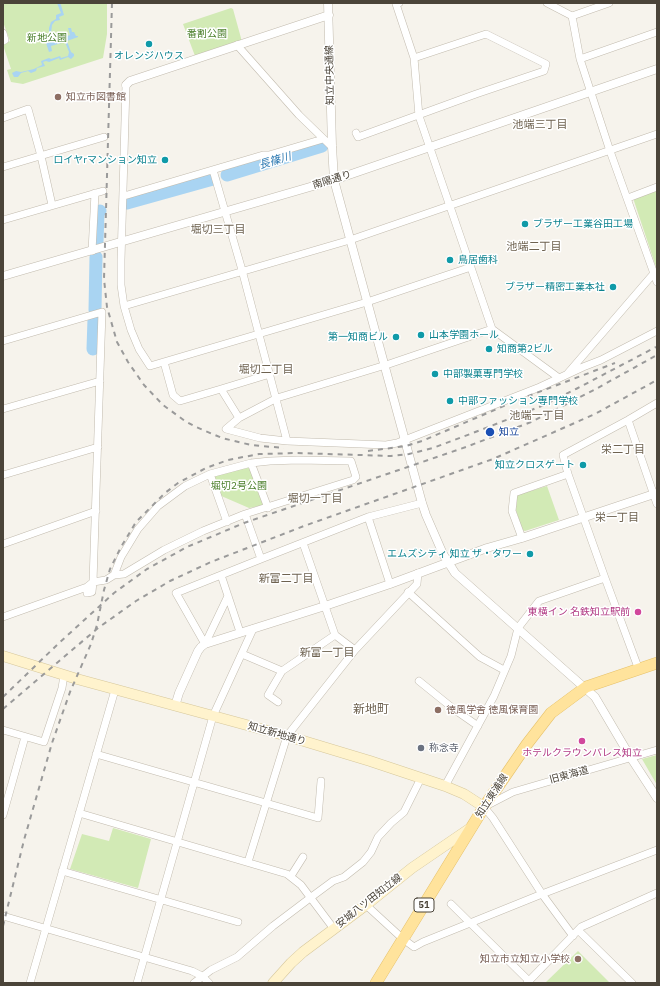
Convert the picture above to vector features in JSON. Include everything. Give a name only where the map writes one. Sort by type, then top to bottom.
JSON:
[{"type":"main road","name":"知立新地通り","points":[[3,656],[115,690],[287,736],[421,778],[464,794],[484,807]]},
{"type":"main road","name":"知立東浦線","points":[[376,983],[484,807],[527,744],[551,713],[586,688],[657,663]]},
{"type":"main road","name":"安城八ツ田知立線","points":[[273,983],[303,952],[415,866],[472,826]]},
{"type":"street","name":"知立中央通線","points":[[328,3],[334,180],[422,503],[442,554],[455,573],[595,697],[631,758],[657,798]]},
{"type":"street","points":[[399,3],[396,4],[414,58],[419,116],[492,329],[562,377]]},
{"type":"street","points":[[547,3],[572,16],[609,3]]},
{"type":"street","points":[[329,15],[130,81],[126,85],[121,285],[124,306],[139,350],[150,366],[367,302],[471,267]]},
{"type":"street","points":[[572,16],[580,59],[610,151],[655,272],[657,282]]},
{"type":"street","points":[[580,59],[657,32]]},
{"type":"street","points":[[3,33],[5,40],[3,41]]},
{"type":"street","points":[[356,133],[358,137],[544,71],[546,64],[486,34],[414,58]]},
{"type":"street","points":[[236,45],[299,115],[332,147]]},
{"type":"street","name":"南陽通り","points":[[3,276],[122,243],[334,180],[657,69]]},
{"type":"street","points":[[3,118],[28,109],[41,156],[52,205]]},
{"type":"street","points":[[124,306],[242,270],[350,240],[657,134]]},
{"type":"street","points":[[3,167],[104,137]]},
{"type":"street","points":[[124,196],[323,139]]},
{"type":"street","points":[[214,170],[277,398],[287,441]]},
{"type":"street","points":[[628,198],[657,187]]},
{"type":"street","points":[[3,220],[103,191]]},
{"type":"street","points":[[92,251],[95,193]]},
{"type":"street","points":[[562,377],[655,272]]},
{"type":"street","points":[[3,341],[102,312],[93,582],[92,592],[87,593]]},
{"type":"street","points":[[492,329],[384,366],[277,398],[239,418],[226,429],[260,438],[287,441],[386,445],[397,444],[540,387],[601,360],[657,331]]},
{"type":"street","points":[[164,362],[173,395],[180,401],[270,374]]},
{"type":"street","points":[[3,409],[100,381]]},
{"type":"street","points":[[221,389],[239,418]]},
{"type":"street","points":[[639,670],[583,518],[562,455],[657,403]]},
{"type":"street","points":[[628,420],[655,494],[657,504]]},
{"type":"street","points":[[3,475],[98,447]]},
{"type":"street","points":[[3,617],[87,587],[93,582],[106,580],[114,575],[124,574],[164,550],[203,531],[245,514],[353,480],[356,477],[351,461],[298,460],[251,463],[210,474],[185,486],[158,506],[138,529],[121,557],[114,575]]},
{"type":"street","points":[[251,463],[268,508]]},
{"type":"street","points":[[210,474],[227,522]]},
{"type":"street","points":[[522,538],[512,511],[514,493],[568,474]]},
{"type":"street","points":[[175,706],[179,693],[198,651],[200,647],[205,644],[325,606],[488,548],[655,494]]},
{"type":"street","points":[[205,644],[176,593],[368,517],[422,503]]},
{"type":"street","points":[[3,544],[96,511]]},
{"type":"street","points":[[245,514],[261,559]]},
{"type":"street","points":[[368,517],[390,584]]},
{"type":"street","points":[[303,542],[334,635],[355,650]]},
{"type":"street","points":[[248,862],[287,736],[355,650],[417,584],[418,573]]},
{"type":"street","points":[[221,575],[240,632]]},
{"type":"street","points":[[445,786],[494,696],[511,656],[518,628],[539,601],[605,578]]},
{"type":"street","points":[[408,592],[480,657],[504,670]]},
{"type":"street","points":[[205,644],[228,596]]},
{"type":"street","points":[[137,983],[214,716],[253,629]]},
{"type":"street","points":[[278,702],[268,695],[282,671],[334,635]]},
{"type":"street","points":[[242,654],[282,671]]},
{"type":"street","points":[[3,730],[44,742],[62,688],[64,675]]},
{"type":"street","points":[[420,681],[455,710],[478,726]]},
{"type":"street","points":[[30,983],[115,690]]},
{"type":"street","points":[[3,815],[6,792],[25,737]]},
{"type":"street","name":"旧東海道","points":[[484,807],[519,790],[657,750]]},
{"type":"street","points":[[96,754],[318,818],[321,781]]},
{"type":"street","points":[[194,983],[202,976],[237,957],[268,930],[310,898],[333,881],[344,877],[362,862],[371,852],[378,837],[404,812],[421,778]]},
{"type":"street","points":[[484,807],[493,818],[542,894],[573,936]]},
{"type":"street","points":[[79,813],[279,871],[291,876],[301,885],[334,929]]},
{"type":"street","points":[[366,905],[403,940],[414,947],[542,894],[657,850]]},
{"type":"street","points":[[291,876],[303,858]]},
{"type":"street","points":[[62,871],[238,922]]},
{"type":"street","points":[[452,904],[528,982],[581,927],[657,893]]},
{"type":"street","points":[[3,916],[192,971],[202,976],[209,983]]},
{"type":"street","points":[[578,930],[632,983]]},
{"type":"green space","name":"新地公園","points":[[3,3],[107,3],[107,34],[103,58],[23,84],[11,82],[7,70],[11,69],[3,45],[10,41],[3,22]]},
{"type":"green space","name":"番割公園","points":[[231,8],[233,9],[241,40],[195,56],[183,24]]},
{"type":"green space","points":[[657,190],[657,266],[656,267],[634,198]]},
{"type":"green space","name":"堀切2号公園","points":[[248,468],[251,469],[264,505],[249,508],[219,495],[213,479],[215,475]]},
{"type":"green space","points":[[547,486],[559,520],[525,531],[522,530],[516,510],[517,495]]},
{"type":"green space","points":[[657,755],[657,785],[642,759]]},
{"type":"green space","points":[[113,828],[151,839],[138,888],[70,869],[82,834],[109,841]]},
{"type":"green space","points":[[578,951],[610,983],[545,983]]},
{"type":"water","points":[[57,3],[60,3],[64,15],[59,17],[60,20],[55,21],[52,25],[51,33],[54,37],[61,38],[70,35],[68,28],[71,28],[72,32],[78,36],[67,41],[74,56],[71,59],[68,57],[60,60],[59,58],[49,62],[43,62],[45,66],[37,68],[36,71],[31,73],[28,71],[21,73],[18,77],[14,77],[12,73],[16,71],[21,72],[34,69],[42,65],[41,61],[49,58],[51,59],[60,56],[61,58],[68,56],[69,52],[65,42],[51,46],[52,51],[49,52],[45,40],[49,39],[49,28],[51,22],[56,19],[56,15],[61,13]]},
{"type":"waterway","name":"長篠川","points":[[227,175],[322,146]]},
{"type":"waterway","name":"長篠川","points":[[127,203],[213,179]]},
{"type":"waterway","name":"長篠川","points":[[97,242],[98,213],[100,211]]},
{"type":"waterway","points":[[95,310],[96,257]]},
{"type":"waterway","points":[[93,349],[94,319]]},
{"type":"railway","points":[[112,3],[104,279],[107,307],[117,342],[128,362],[144,385],[163,405],[185,421],[222,438],[251,445],[284,448]]},
{"type":"railway","points":[[3,926],[24,840],[52,743],[70,692],[91,644],[110,569],[136,522],[165,493],[178,483],[206,468],[228,460],[259,454],[297,453],[391,456],[409,454],[433,448],[544,405],[656,347]]},
{"type":"railway","points":[[3,697],[114,593],[147,569],[187,547],[244,523],[466,447],[531,422],[594,390],[657,355]]},
{"type":"railway","points":[[368,451],[406,446],[422,441],[518,400],[615,363]]},
{"type":"railway","points":[[3,709],[98,628],[136,601],[170,581],[211,562],[304,526],[493,459],[595,414],[657,380]]},
{"type":"place","name":"オレンジハウス","points":[[149,44]]},
{"type":"place","name":"知立市図書館","points":[[58,97]]},
{"type":"place","name":"ロイヤrマンション知立","points":[[165,160]]},
{"type":"place","name":"ブラザー工業谷田工場","points":[[525,224]]},
{"type":"place","name":"鳥居歯科","points":[[450,260]]},
{"type":"place","name":"ブラザー精密工業本社","points":[[613,287]]},
{"type":"place","name":"山本学園ホール","points":[[421,335]]},
{"type":"place","name":"第一知商ビル","points":[[396,337]]},
{"type":"place","name":"知商第2ビル","points":[[489,349]]},
{"type":"place","name":"中部製菓専門学校","points":[[435,374]]},
{"type":"place","name":"中部ファッション専門学校","points":[[450,401]]},
{"type":"place","name":"知立","points":[[490,432]]},
{"type":"place","name":"知立クロスゲート","points":[[583,465]]},
{"type":"place","name":"エムズシティ 知立 ザ・タワー","points":[[530,554]]},
{"type":"place","name":"東横イン 名鉄知立駅前","points":[[638,612]]},
{"type":"place","name":"徳風学舎 徳風保育園","points":[[438,710]]},
{"type":"place","name":"ホテルクラウンパレス知立","points":[[582,741]]},
{"type":"place","name":"称念寺","points":[[421,748]]},
{"type":"place","name":"知立市立知立小学校","points":[[578,959]]},
{"type":"district","name":"池端三丁目","points":[[540,125]]},
{"type":"district","name":"堀切三丁目","points":[[218,230]]},
{"type":"district","name":"池端二丁目","points":[[534,247]]},
{"type":"district","name":"堀切二丁目","points":[[266,370]]},
{"type":"district","name":"池端一丁目","points":[[537,416]]},
{"type":"district","name":"栄二丁目","points":[[623,450]]},
{"type":"district","name":"堀切一丁目","points":[[315,499]]},
{"type":"district","name":"栄一丁目","points":[[617,518]]},
{"type":"district","name":"新富二丁目","points":[[286,579]]},
{"type":"district","name":"新富一丁目","points":[[327,653]]},
{"type":"district","name":"新地町","points":[[371,710]]}]
